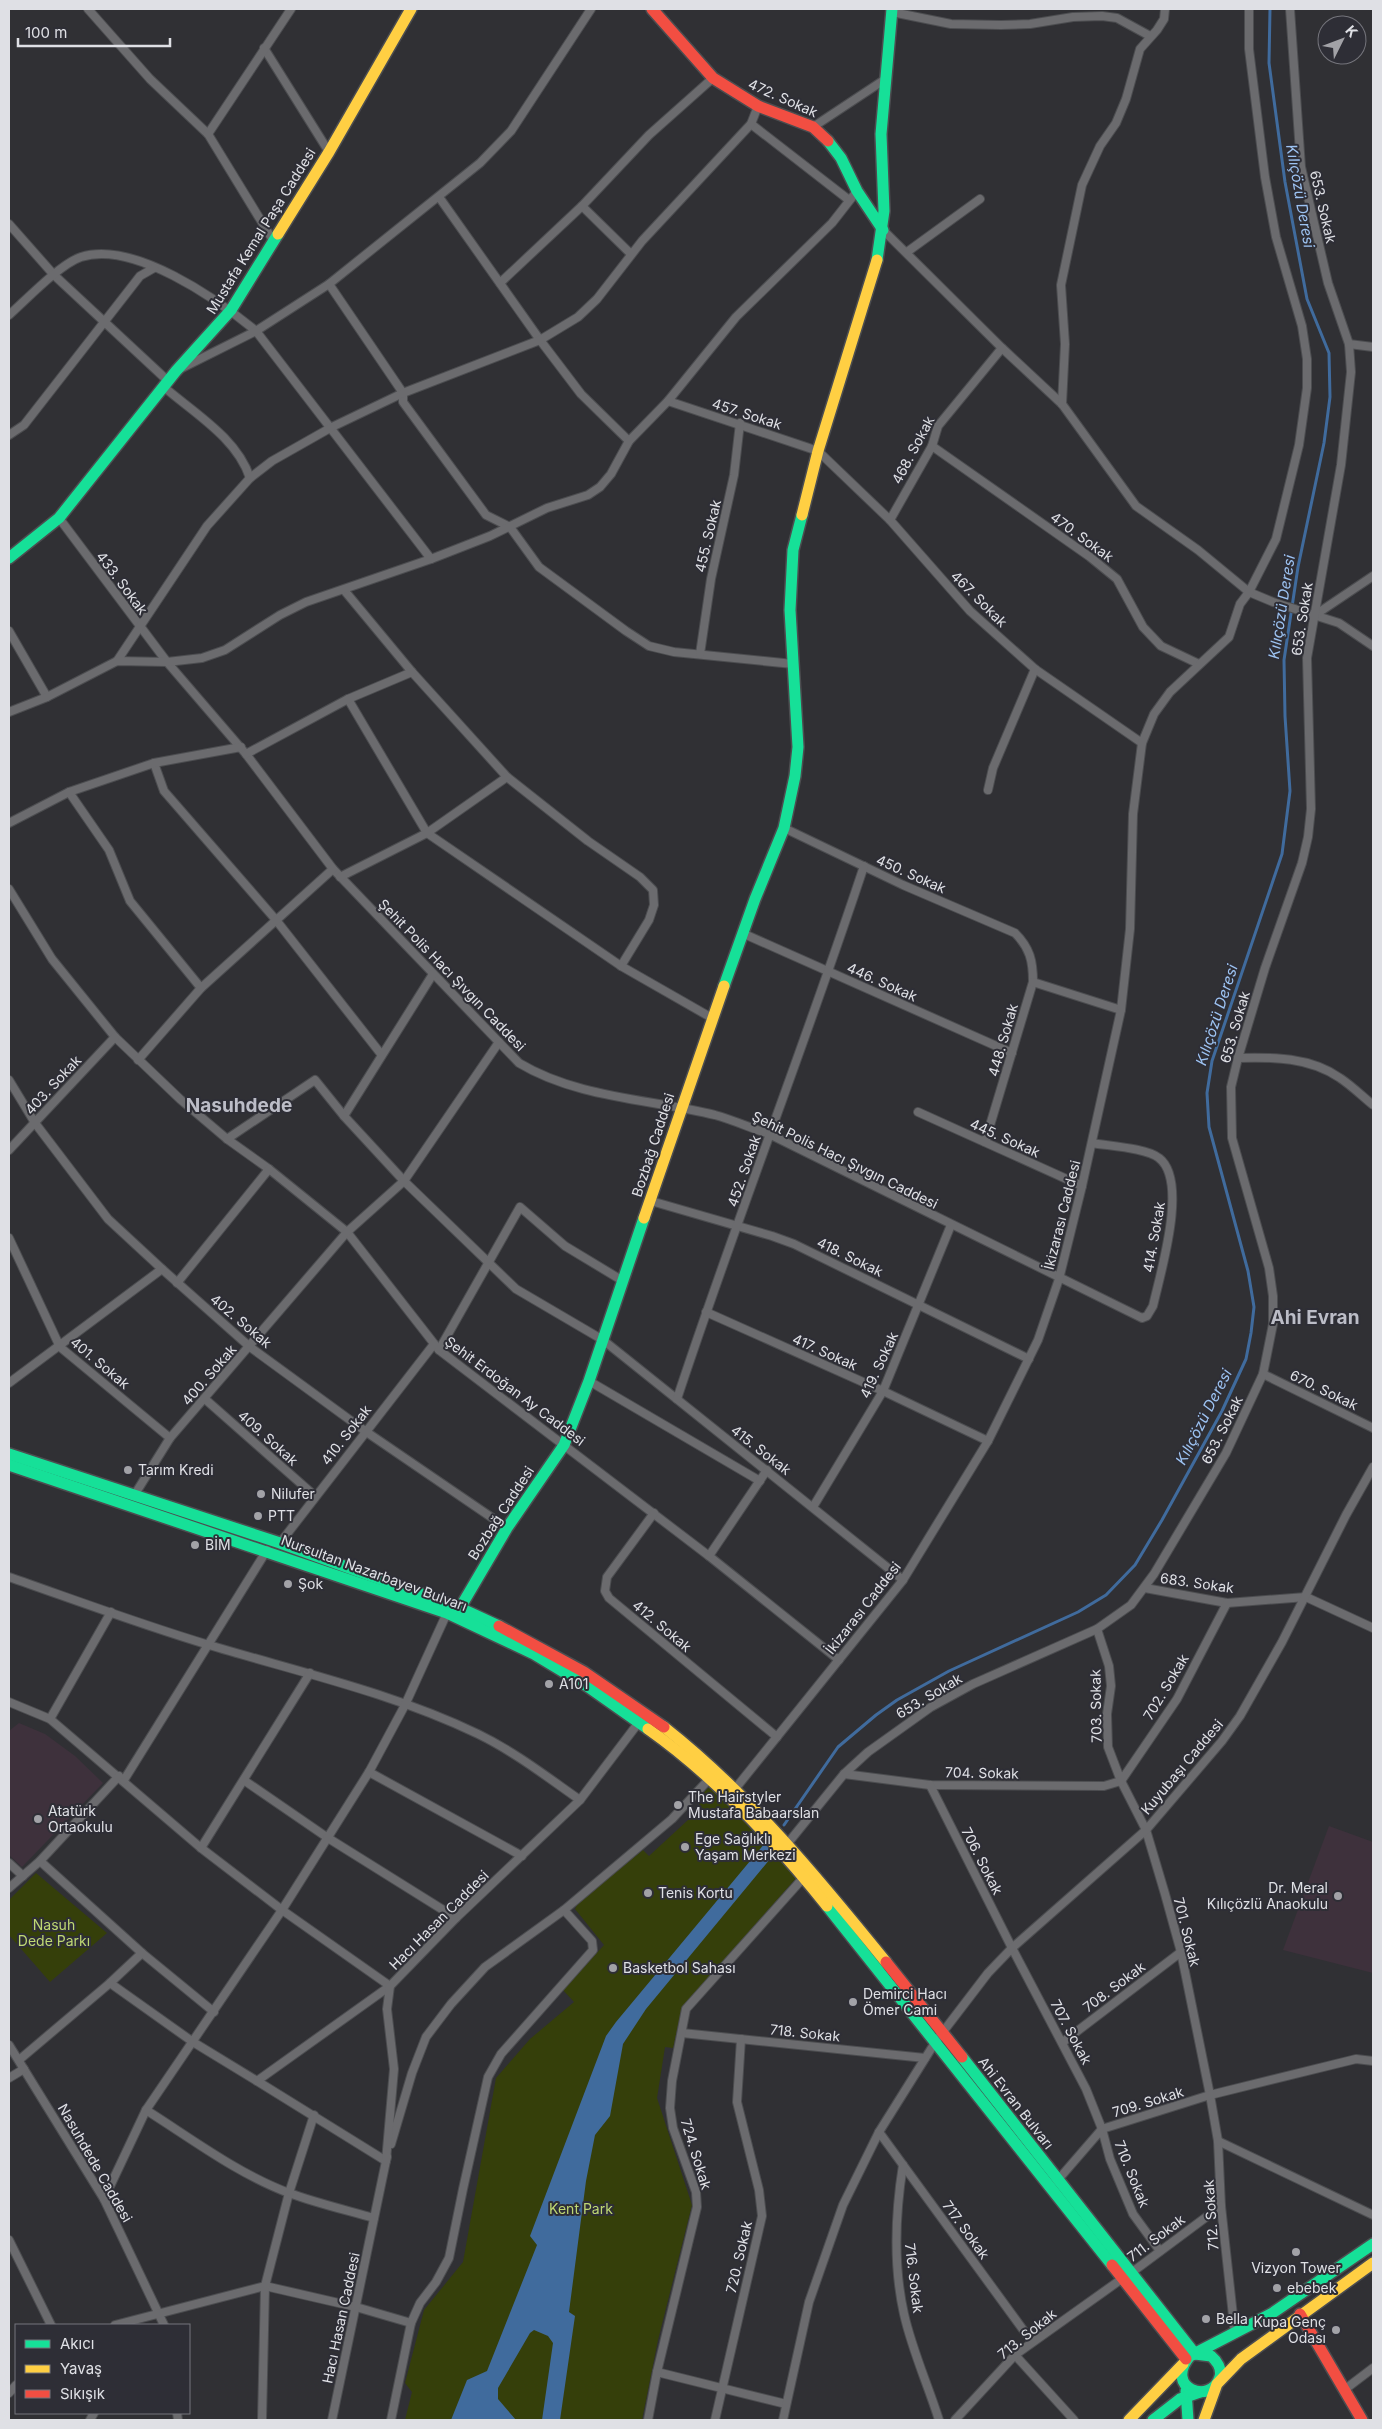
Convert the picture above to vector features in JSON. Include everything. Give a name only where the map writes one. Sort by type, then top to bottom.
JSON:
[{"type":"main road","name":"Mustafa Kemal Paşa Caddesi","points":[[9,558],[59,518],[176,371],[231,310],[329,152],[411,9]]},
{"type":"main road","name":"472. Sokak","points":[[652,9],[713,78],[758,106],[813,127],[834,147],[853,196],[883,230]]},
{"type":"main road","name":"Bozbağ Caddesi","points":[[460,1608],[507,1528],[564,1444],[589,1381],[742,934],[784,828],[797,760],[790,610],[793,550],[818,451],[878,256],[883,230],[881,134],[884,80],[892,11]]},
{"type":"main road","name":"Nursultan Nazarbayev Bulvarı","points":[[9,1454],[280,1543],[460,1608],[518,1635],[608,1688],[665,1728],[713,1775],[758,1826],[808,1874]]},
{"type":"main road","name":"Nursultan Nazarbayev Bulvarı","points":[[9,1466],[266,1550],[447,1613],[534,1654],[587,1686],[735,1789],[788,1843]]},
{"type":"main road","points":[[788,1843],[808,1874]]},
{"type":"main road","name":"Ahi Evran Bulvarı","points":[[808,1874],[1057,2181],[1188,2359]]},
{"type":"main road","name":"Ahi Evran Bulvarı","points":[[940,2037],[1127,2276]]},
{"type":"main road","points":[[1129,2420],[1188,2359],[1271,2314],[1373,2244]]},
{"type":"main road","points":[[1186,2390],[1201,2392],[1213,2388],[1252,2349],[1373,2264]]},
{"type":"main road","points":[[1300,2314],[1362,2420]]},
{"type":"main road","points":[[1188,2420],[1186,2390],[1181,2374],[1188,2359],[1206,2354],[1216,2360],[1220,2372],[1204,2420]]},
{"type":"main road","points":[[1153,2420],[1186,2390]]},
{"type":"street","points":[[88,9],[150,79],[208,134],[274,242]]},
{"type":"street","points":[[208,134],[290,9]]},
{"type":"street","points":[[176,371],[256,331],[329,284],[480,163],[511,131],[590,9]]},
{"type":"street","points":[[1062,404],[1065,344],[1061,285],[1082,185],[1100,146],[1116,123],[1126,98],[1140,49],[1164,19],[1165,9]]},
{"type":"street","name":"İkizarası Caddesi","points":[[735,1789],[903,1580],[988,1441],[1046,1321],[1059,1279],[1082,1186],[1121,1010],[1130,929],[1133,814],[1142,743],[1162,702],[1181,680],[1230,637],[1235,614],[1249,592],[1279,530],[1299,445],[1307,388],[1307,359],[1302,326],[1276,237],[1265,177],[1249,49],[1249,9]]},
{"type":"street","name":"653. Sokak","points":[[788,1843],[844,1774],[868,1752],[931,1706],[973,1684],[1097,1629],[1130,1605],[1145,1588],[1226,1453],[1263,1374],[1272,1324],[1273,1296],[1269,1268],[1232,1138],[1231,1087],[1265,968],[1302,863],[1308,837],[1311,809],[1307,658],[1341,465],[1350,396],[1349,344],[1328,283],[1301,167],[1290,9]]},
{"type":"street","points":[[892,11],[951,24],[1030,24],[1073,17],[1102,16],[1117,18],[1150,36]]},
{"type":"street","points":[[264,48],[329,152]]},
{"type":"street","points":[[500,283],[582,206],[649,135],[713,78]]},
{"type":"street","points":[[813,127],[884,80]]},
{"type":"street","points":[[9,712],[47,697],[117,661],[207,526],[250,478],[272,461],[332,427],[403,393],[540,340],[578,317],[597,299],[631,254],[751,124],[758,106]]},
{"type":"street","points":[[117,661],[167,662],[202,658],[226,650],[280,614],[306,602],[431,558],[510,527],[546,508],[588,495],[600,487],[611,474],[629,441],[668,401],[736,317],[832,223],[853,196],[751,124]]},
{"type":"street","points":[[439,196],[540,340],[581,394],[629,441]]},
{"type":"street","points":[[907,252],[980,199]]},
{"type":"street","points":[[582,206],[631,254]]},
{"type":"street","points":[[9,224],[54,275],[231,445],[245,464],[250,478]]},
{"type":"street","points":[[883,230],[1002,348],[1062,404],[1136,506],[1198,550],[1249,592],[1273,602],[1340,623],[1373,646]]},
{"type":"street","points":[[9,303],[12,312],[54,275],[80,258],[98,254],[120,256],[181,278],[231,310],[256,331],[332,427],[431,558]]},
{"type":"street","points":[[9,435],[24,425],[102,322],[140,276],[154,268]]},
{"type":"street","points":[[329,284],[403,393],[403,402],[486,515],[510,527],[539,567],[649,646],[674,652],[793,664]]},
{"type":"street","points":[[1349,344],[1373,347]]},
{"type":"street","name":"468. Sokak","points":[[890,520],[932,446],[938,426],[1002,348]]},
{"type":"street","name":"457. Sokak","points":[[668,401],[740,423],[818,451]]},
{"type":"street","name":"455. Sokak","points":[[700,654],[710,579],[734,475],[740,423]]},
{"type":"street","name":"470. Sokak","points":[[932,446],[1090,557],[1117,579],[1143,627],[1161,646],[1200,664]]},
{"type":"street","name":"467. Sokak","points":[[818,451],[890,520],[970,611],[1036,669],[1142,743]]},
{"type":"street","name":"433. Sokak","points":[[59,518],[167,662]]},
{"type":"street","points":[[1315,615],[1373,576]]},
{"type":"street","points":[[344,590],[412,672],[508,777],[588,841],[640,877],[652,890],[654,905],[649,920],[622,966]]},
{"type":"street","points":[[9,631],[47,697]]},
{"type":"street","name":"Şehit Polis Hacı Şıvgın Caddesi","points":[[167,662],[241,747],[340,877],[499,1042],[508,1054],[519,1063],[558,1082],[715,1116],[769,1134],[1133,1315]]},
{"type":"street","points":[[988,790],[993,768],[1036,669]]},
{"type":"street","points":[[246,754],[348,699],[412,672]]},
{"type":"street","points":[[348,699],[427,832],[622,966],[712,1018]]},
{"type":"street","points":[[9,823],[70,792],[154,763],[241,747]]},
{"type":"street","points":[[154,763],[164,791],[276,920],[381,1054]]},
{"type":"street","points":[[340,877],[427,832],[508,777]]},
{"type":"street","points":[[70,792],[109,850],[130,901],[201,988]]},
{"type":"street","name":"450. Sokak","points":[[784,828],[1015,933],[1026,944]]},
{"type":"street","name":"452. Sokak","points":[[677,1399],[769,1134],[829,972],[864,866]]},
{"type":"street","points":[[138,1060],[201,988],[333,869]]},
{"type":"street","name":"Şehit Erdoğan Ay Caddesi","points":[[9,889],[52,959],[115,1037],[138,1060],[227,1139],[347,1232],[437,1347],[709,1556],[839,1660]]},
{"type":"street","name":"446. Sokak","points":[[742,934],[1012,1053]]},
{"type":"street","name":"448. Sokak","points":[[985,1142],[1032,982],[1031,955],[1026,944]]},
{"type":"street","points":[[344,1116],[432,974]]},
{"type":"street","points":[[1032,982],[1121,1010]]},
{"type":"street","name":"403. Sokak","points":[[9,1150],[115,1037]]},
{"type":"street","name":"400. Sokak","points":[[135,1494],[170,1438],[347,1232],[404,1181],[499,1042]]},
{"type":"street","points":[[1238,1058],[1272,1057],[1313,1064],[1340,1077],[1373,1105]]},
{"type":"street","name":"402. Sokak","points":[[9,1080],[35,1123],[108,1220],[177,1283],[250,1347],[365,1431],[507,1528]]},
{"type":"street","name":"415. Sokak","points":[[227,1139],[315,1080],[344,1116],[404,1181],[516,1289],[603,1340],[813,1506],[903,1580]]},
{"type":"street","name":"445. Sokak","points":[[918,1112],[1082,1186]]},
{"type":"street","name":"414. Sokak","points":[[1092,1143],[1151,1153],[1160,1158],[1166,1165],[1173,1191],[1174,1208],[1153,1306],[1147,1316],[1142,1318],[1133,1315]]},
{"type":"street","points":[[177,1283],[269,1170]]},
{"type":"street","name":"418. Sokak","points":[[651,1201],[794,1244],[1029,1359]]},
{"type":"street","name":"410. Sokak","points":[[280,1543],[365,1431],[437,1347],[489,1263],[520,1207],[565,1246],[623,1281]]},
{"type":"street","name":"419. Sokak","points":[[813,1506],[883,1391],[951,1225]]},
{"type":"street","name":"401. Sokak","points":[[9,1238],[60,1347],[170,1438]]},
{"type":"street","points":[[9,1383],[60,1347],[162,1269]]},
{"type":"street","name":"417. Sokak","points":[[706,1312],[883,1391],[988,1441]]},
{"type":"street","name":"670. Sokak","points":[[1263,1374],[1373,1428]]},
{"type":"street","points":[[589,1381],[760,1481]]},
{"type":"street","name":"409. Sokak","points":[[205,1399],[315,1496]]},
{"type":"street","name":"Kuyubaşı Caddesi","points":[[783,2420],[812,2293],[842,2205],[879,2132],[925,2058],[988,1973],[1012,1948],[1146,1830],[1222,1741],[1240,1716],[1306,1597],[1346,1515],[1373,1468]]},
{"type":"street","points":[[709,1556],[767,1470]]},
{"type":"street","name":"412. Sokak","points":[[654,1514],[607,1577],[605,1591],[609,1598],[777,1737]]},
{"type":"street","points":[[9,1888],[40,1861],[121,1778],[208,1644],[266,1550]]},
{"type":"street","points":[[9,1577],[208,1644],[310,1673],[405,1705],[478,1734],[516,1755],[580,1800]]},
{"type":"street","name":"683. Sokak","points":[[1145,1588],[1227,1602],[1306,1597]]},
{"type":"street","points":[[1306,1597],[1373,1628]]},
{"type":"street","name":"702. Sokak","points":[[1121,1781],[1177,1699],[1227,1602]]},
{"type":"street","points":[[50,1719],[111,1612]]},
{"type":"street","points":[[104,2199],[146,2110],[282,1910],[370,1772],[405,1705],[447,1613]]},
{"type":"street","name":"703. Sokak","points":[[1097,1629],[1108,1666],[1111,1686],[1107,1714],[1108,1747],[1121,1781]]},
{"type":"street","points":[[201,1848],[245,1781],[310,1673]]},
{"type":"street","points":[[9,1702],[50,1719],[201,1848],[282,1910],[390,1986],[257,2081]]},
{"type":"street","name":"Hacı Hasan Caddesi","points":[[332,2420],[386,2161],[394,2070],[387,2009],[390,1986],[456,1918],[580,1800],[639,1722]]},
{"type":"street","points":[[370,1772],[522,1856]]},
{"type":"street","name":"704. Sokak","points":[[844,1774],[930,1785],[1104,1786],[1121,1781]]},
{"type":"street","points":[[110,1983],[193,2042],[386,2161],[412,2073],[426,2037],[451,2004],[485,1967],[564,1910],[638,1849],[672,1819],[713,1775]]},
{"type":"street","points":[[245,1781],[328,1838],[456,1918]]},
{"type":"street","name":"701. Sokak","points":[[1121,1781],[1146,1830],[1181,1952],[1210,2095]]},
{"type":"street","name":"706. Sokak","points":[[930,1785],[1012,1948]]},
{"type":"street","points":[[40,1861],[142,1953],[214,2012]]},
{"type":"street","points":[[9,1863],[23,1876]]},
{"type":"street","name":"724. Sokak","points":[[648,2420],[657,2372],[697,2207],[696,2192],[673,2128],[670,2108],[672,2081],[686,2009],[808,1874]]},
{"type":"street","points":[[391,2420],[411,2323],[420,2303],[450,2258],[462,2189],[488,2077],[501,2054],[593,1950],[592,1941],[564,1910]]},
{"type":"street","name":"707. Sokak","points":[[1012,1948],[1063,2042],[1086,2089],[1102,2129]]},
{"type":"street","name":"708. Sokak","points":[[1063,2042],[1181,1952]]},
{"type":"street","points":[[19,2060],[110,1983],[142,1953]]},
{"type":"street","name":"718. Sokak","points":[[682,2033],[925,2058]]},
{"type":"street","name":"720. Sokak","points":[[715,2420],[762,2216],[758,2190],[737,2102],[741,2039]]},
{"type":"street","name":"Nasuhdede Caddesi","points":[[9,2045],[104,2199],[164,2324]]},
{"type":"street","name":"709. Sokak","points":[[1057,2181],[1102,2129],[1210,2095],[1356,2060],[1373,2061]]},
{"type":"street","points":[[9,2078],[24,2068]]},
{"type":"street","name":"712. Sokak","points":[[1210,2095],[1218,2142],[1221,2206],[1234,2334]]},
{"type":"street","points":[[146,2110],[217,2156],[289,2193],[374,2218]]},
{"type":"street","points":[[262,2420],[265,2286],[289,2193],[314,2116]]},
{"type":"street","name":"710. Sokak","points":[[1102,2129],[1110,2159],[1133,2214],[1160,2251]]},
{"type":"street","name":"717. Sokak","points":[[879,2132],[1032,2342]]},
{"type":"street","points":[[1218,2142],[1373,2214]]},
{"type":"street","name":"716. Sokak","points":[[903,2165],[897,2202],[896,2240],[904,2315],[939,2420]]},
{"type":"street","name":"711. Sokak","points":[[1127,2276],[1221,2206]]},
{"type":"street","points":[[9,2240],[51,2324]]},
{"type":"street","name":"713. Sokak","points":[[956,2420],[1015,2355],[1127,2276]]},
{"type":"street","points":[[118,2324],[265,2286],[356,2307],[411,2323]]},
{"type":"street","points":[[1015,2355],[1074,2420]]},
{"type":"street","points":[[1344,2390],[1373,2368]]},
{"type":"street","points":[[657,2372],[786,2404]]},
{"type":"shaded area","name":"Atatürk Ortaokulu","points":[[19,1723],[45,1734],[75,1756],[103,1783],[22,1867],[9,1855],[9,1731]]},
{"type":"shaded area","name":"Dr. Meral Kılıçözlü Anaokulu","points":[[1329,1826],[1373,1842],[1373,1973],[1283,1950]]},
{"type":"green space","name":"Kent Park","points":[[708,1788],[711,1788],[798,1876],[682,2008],[673,2048],[665,2047],[657,2098],[692,2205],[658,2340],[642,2420],[405,2420],[412,2392],[405,2383],[424,2310],[463,2262],[496,2078],[530,2039],[574,2002],[563,1990],[604,1945],[575,1909],[578,1903],[643,1850],[649,1856],[702,1807],[696,1801]]},
{"type":"green space","name":"Nasuh Dede Parkı","points":[[36,1873],[107,1933],[50,1982],[9,1935],[9,1900]]},
{"type":"water","points":[[765,1843],[775,1853],[646,2009],[623,2044],[610,2116],[595,2135],[586,2181],[569,2312],[575,2316],[560,2420],[542,2420],[553,2343],[548,2336],[534,2330],[530,2333],[498,2388],[498,2399],[516,2420],[451,2420],[467,2380],[487,2371],[537,2245],[530,2236],[606,2036]]},
{"type":"waterway","name":"Kılıçözü Deresi","points":[[784,1825],[838,1747],[876,1715],[897,1700],[949,1671],[1078,1612],[1106,1595],[1135,1565],[1162,1520],[1222,1411],[1246,1359],[1254,1307],[1248,1271],[1209,1127],[1207,1093],[1212,1061],[1282,854],[1290,791],[1285,716],[1284,660],[1298,567],[1324,443],[1330,397],[1329,353],[1307,299],[1285,182],[1269,63],[1270,9]]},
{"type":"traffic: fast","points":[[877,260],[884,211],[881,134],[892,9]]},
{"type":"traffic: fast","points":[[828,141],[841,158],[857,191],[883,230]]},
{"type":"traffic: fast","points":[[9,558],[59,518],[176,371],[231,310],[278,234]]},
{"type":"traffic: fast","points":[[724,986],[755,899],[784,828],[795,776],[798,747],[790,610],[793,550],[802,515]]},
{"type":"traffic: fast","points":[[460,1608],[507,1528],[564,1445],[589,1381],[644,1218]]},
{"type":"traffic: fast","points":[[9,1454],[280,1543],[460,1608],[499,1626]]},
{"type":"traffic: fast","points":[[9,1465],[447,1613],[534,1654],[587,1686],[648,1729]]},
{"type":"traffic: fast","points":[[827,1906],[1112,2265]]},
{"type":"traffic: fast","points":[[962,2057],[1195,2354]]},
{"type":"traffic: fast","points":[[1195,2354],[1211,2356],[1220,2368],[1220,2377],[1215,2386],[1208,2390],[1199,2392],[1185,2384],[1182,2377],[1183,2367],[1190,2356],[1271,2314],[1373,2244]]},
{"type":"traffic: fast","points":[[1186,2391],[1188,2420]]},
{"type":"traffic: fast","points":[[1153,2420],[1180,2399],[1200,2392]]},
{"type":"traffic: slow","points":[[278,234],[329,152],[411,9]]},
{"type":"traffic: slow","points":[[802,515],[818,451],[877,260]]},
{"type":"traffic: slow","points":[[644,1218],[724,986]]},
{"type":"traffic: slow","points":[[664,1727],[725,1780],[754,1809],[835,1899],[886,1962]]},
{"type":"traffic: slow","points":[[648,1729],[697,1768],[744,1811],[827,1906]]},
{"type":"traffic: slow","points":[[1204,2420],[1217,2384],[1241,2359],[1373,2263]]},
{"type":"traffic: slow","points":[[1129,2420],[1183,2364]]},
{"type":"traffic: jam","points":[[652,9],[713,78],[758,106],[813,127],[828,141]]},
{"type":"traffic: jam","points":[[499,1626],[584,1672],[664,1727]]},
{"type":"traffic: jam","points":[[886,1962],[962,2057]]},
{"type":"traffic: jam","points":[[1112,2265],[1186,2359]]},
{"type":"traffic: jam","points":[[1300,2314],[1362,2420]]},
{"type":"place","name":"Tarım Kredi","points":[[128,1470]]},
{"type":"place","name":"Nilufer","points":[[261,1494]]},
{"type":"place","name":"PTT","points":[[258,1516]]},
{"type":"place","name":"BİM","points":[[195,1545]]},
{"type":"place","name":"Şok","points":[[288,1584]]},
{"type":"place","name":"A101","points":[[549,1684]]},
{"type":"place","name":"The Hairstyler Mustafa Babaarslan","points":[[678,1805]]},
{"type":"place","name":"Atatürk Ortaokulu","points":[[38,1819]]},
{"type":"place","name":"Ege Sağlıklı Yaşam Merkezi","points":[[685,1847]]},
{"type":"place","name":"Tenis Kortu","points":[[648,1893]]},
{"type":"place","name":"Dr. Meral Kılıçözlü Anaokulu","points":[[1338,1896]]},
{"type":"place","name":"Basketbol Sahası","points":[[613,1968]]},
{"type":"place","name":"Demirci Hacı Ömer Cami","points":[[853,2002]]},
{"type":"place","name":"Vizyon Tower","points":[[1296,2252]]},
{"type":"place","name":"ebebek","points":[[1277,2288]]},
{"type":"place","name":"Bella","points":[[1206,2319]]},
{"type":"place","name":"Kupa Genç Odası","points":[[1336,2330]]},
{"type":"district","name":"Nasuhdede","points":[[239,1105]]},
{"type":"district","name":"Ahi Evran","points":[[1315,1317]]}]
